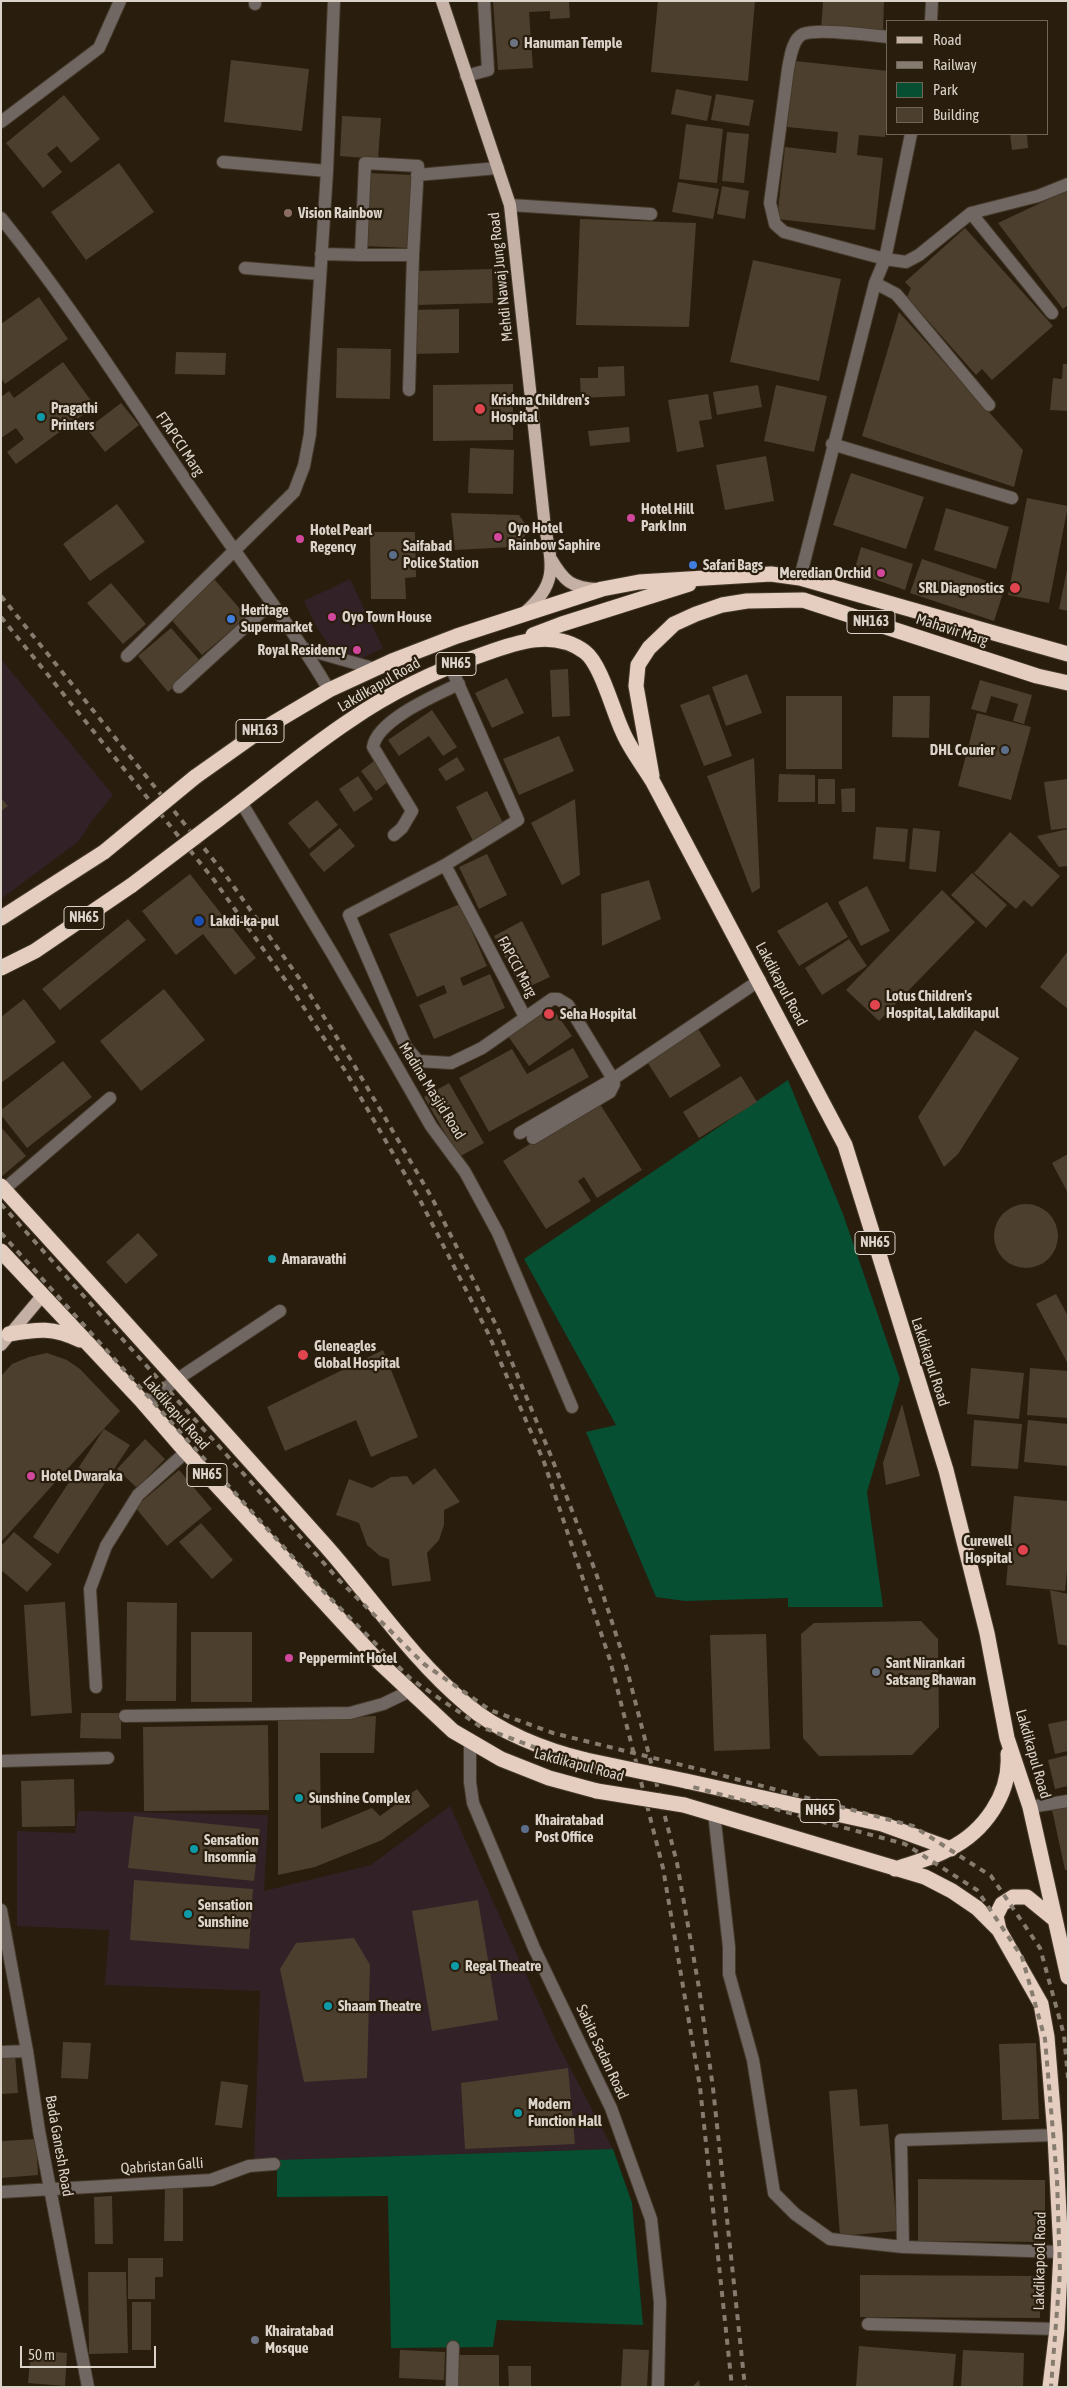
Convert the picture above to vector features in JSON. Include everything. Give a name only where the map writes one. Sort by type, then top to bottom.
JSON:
[{"type":"highway","name":"Mahavir Marg","points":[[602,589],[658,580],[771,574],[800,578],[1068,654]]},
{"type":"highway","name":"NH163","points":[[511,644],[562,624],[715,577]]},
{"type":"highway","name":"Lakdikapul Road","points":[[1,918],[104,852],[195,777],[260,731],[329,690],[457,636],[602,589]]},
{"type":"highway","name":"Mahavir Marg","points":[[653,782],[636,686],[638,666],[649,648],[674,624],[722,605],[747,601],[803,600],[1037,676],[1068,682]]},
{"type":"highway","name":"Lakdikapul Road","points":[[1,980],[35,951],[132,885],[349,721],[399,690],[450,666],[511,644],[544,638],[569,642],[587,653],[600,673],[622,732],[653,782],[760,980],[845,1145],[946,1470],[987,1633],[1007,1738],[1030,1807],[1068,1976]]},
{"type":"highway","name":"Lakdikapul Road","points":[[1,968],[35,951]]},
{"type":"highway","name":"Lakdikapul Road","points":[[2,1189],[327,1548],[410,1650],[467,1705],[494,1724],[534,1743],[586,1760],[882,1824],[951,1849]]},
{"type":"highway","name":"Lakdikapul Road","points":[[3,1257],[145,1405],[379,1662],[453,1731],[501,1759],[549,1778],[597,1791],[684,1805],[925,1877],[952,1890],[977,1908],[999,1930],[1041,2004],[1047,2037],[1055,2135]]},
{"type":"highway","points":[[4,1335],[40,1329],[56,1330],[86,1342]]},
{"type":"highway","name":"NH65","points":[[895,1869],[951,1849],[982,1825],[1001,1798],[1009,1768],[1007,1738]]},
{"type":"highway","points":[[999,1930],[996,1916],[1002,1904],[1013,1897],[1027,1897],[1054,1919]]},
{"type":"highway","name":"Lakdikapool Road","points":[[1050,2387],[1057,2329],[1060,2252],[1055,2135]]},
{"type":"main road","name":"Mehdi Nawaj Jung Road","points":[[442,1],[510,205],[545,528],[551,559]]},
{"type":"main road","points":[[551,559],[562,577],[581,588],[602,589]]},
{"type":"main road","points":[[523,614],[540,600],[550,580],[551,559]]},
{"type":"main road","points":[[4,1335],[42,1296]]},
{"type":"street","points":[[1,122],[99,48],[120,1]]},
{"type":"street","points":[[127,656],[294,492],[304,466],[310,434],[327,171],[334,1]]},
{"type":"street","points":[[466,76],[488,70],[484,1]]},
{"type":"street","points":[[931,20],[932,1]]},
{"type":"street","points":[[886,37],[828,32],[803,34],[798,39],[792,51],[788,69],[770,203],[775,224],[784,232],[885,259],[906,262],[919,255],[971,213],[1038,196],[1068,184]]},
{"type":"street","points":[[800,578],[832,444],[875,283],[885,259],[911,135]]},
{"type":"street","points":[[223,162],[327,171]]},
{"type":"street","points":[[360,255],[365,163],[418,166],[409,390]]},
{"type":"street","points":[[417,175],[498,168]]},
{"type":"street","points":[[510,205],[651,214]]},
{"type":"street","points":[[971,213],[1052,313]]},
{"type":"street","name":"FTAPCCI Marg","points":[[1,218],[75,315],[234,552],[305,649],[329,690]]},
{"type":"street","points":[[321,254],[413,255]]},
{"type":"street","points":[[245,268],[320,274]]},
{"type":"street","points":[[875,283],[896,294],[989,405]]},
{"type":"street","points":[[832,444],[1012,498]]},
{"type":"street","points":[[179,687],[272,604]]},
{"type":"street","points":[[305,649],[376,669]]},
{"type":"street","points":[[450,666],[518,820],[445,864],[349,915],[406,1047],[418,1061],[451,1063],[482,1048],[525,1017]]},
{"type":"street","points":[[394,835],[402,828],[412,811],[373,747],[374,739],[387,726],[418,704],[458,684]]},
{"type":"street","name":"Madina Masjid Road","points":[[241,802],[333,955],[431,1126],[465,1172],[498,1233],[572,1407]]},
{"type":"street","name":"FAPCCI Marg","points":[[445,864],[525,1017],[552,1000],[564,1002],[613,1079]]},
{"type":"street","points":[[520,1134],[613,1079],[760,980]]},
{"type":"street","points":[[533,1138],[610,1092],[614,1084],[613,1079]]},
{"type":"street","points":[[2,1189],[110,1098]]},
{"type":"street","points":[[145,1405],[176,1380],[280,1310]]},
{"type":"street","points":[[96,1687],[90,1588],[106,1546],[138,1495],[186,1452]]},
{"type":"street","points":[[125,1716],[350,1713],[382,1704],[410,1691]]},
{"type":"street","name":"Sabita Sadan Road","points":[[470,1742],[470,1782],[473,1803],[534,1948],[611,2108],[651,2219],[660,2302],[658,2387]]},
{"type":"street","points":[[1,1761],[108,1758]]},
{"type":"street","points":[[1030,1807],[1068,1801]]},
{"type":"street","points":[[714,1813],[730,1947],[730,1974],[754,2060],[774,2193],[795,2214],[830,2239],[903,2247],[1060,2252]]},
{"type":"street","name":"Bada Ganesh Road","points":[[1,1910],[50,2190],[88,2387]]},
{"type":"street","points":[[1,2052],[27,2051]]},
{"type":"street","points":[[903,2247],[901,2140],[1055,2135]]},
{"type":"street","name":"Qabristan Galli","points":[[1,2192],[211,2180],[249,2166],[274,2164]]},
{"type":"street","points":[[868,2324],[1057,2329]]},
{"type":"street","points":[[452,2387],[453,2347]]},
{"type":"shaded area","points":[[350,579],[383,648],[354,662],[332,649],[317,628],[304,601]]},
{"type":"shaded area","points":[[1,659],[113,795],[91,822],[79,841],[1,899]]},
{"type":"shaded area","points":[[450,1806],[556,2041],[613,2149],[254,2161],[260,1991],[105,1985],[109,1930],[17,1926],[17,1831],[75,1833],[78,1811],[268,1815],[264,1891],[371,1865]]},
{"type":"green space","points":[[788,1080],[843,1214],[900,1379],[867,1492],[883,1607],[788,1607],[788,1598],[685,1601],[656,1597],[586,1432],[616,1425],[524,1259]]},
{"type":"green space","points":[[613,2149],[632,2203],[643,2325],[497,2320],[493,2347],[391,2348],[388,2196],[277,2197],[277,2160]]},
{"type":"building","name":"Hanuman Temple","points":[[493,1],[569,1],[570,18],[550,19],[550,11],[529,12],[533,68],[498,70]]},
{"type":"building","points":[[658,1],[755,1],[748,81],[651,72]]},
{"type":"building","points":[[823,1],[884,1],[883,34],[821,31]]},
{"type":"building","points":[[231,60],[309,69],[302,131],[224,122]]},
{"type":"building","points":[[795,61],[886,71],[885,137],[859,135],[857,155],[883,158],[875,230],[777,219],[785,147],[836,153],[838,132],[787,127]]},
{"type":"building","points":[[676,89],[712,96],[707,121],[671,114]]},
{"type":"building","points":[[716,94],[754,100],[749,126],[711,120]]},
{"type":"building","points":[[64,95],[100,139],[71,163],[57,146],[47,154],[62,172],[43,188],[6,143]]},
{"type":"building","points":[[342,116],[381,118],[378,159],[340,156]]},
{"type":"building","points":[[686,124],[723,129],[717,183],[679,179]]},
{"type":"building","points":[[727,132],[749,134],[744,183],[722,181]]},
{"type":"building","points":[[1010,135],[1027,135],[1028,148],[1012,150]]},
{"type":"building","points":[[119,163],[154,212],[86,260],[51,212]]},
{"type":"building","points":[[368,173],[413,175],[409,248],[364,246]]},
{"type":"building","points":[[678,182],[719,189],[713,219],[672,212]]},
{"type":"building","points":[[722,186],[749,191],[745,219],[717,214]]},
{"type":"building","points":[[1068,190],[1068,305],[1063,309],[998,223]]},
{"type":"building","points":[[580,219],[696,223],[689,327],[576,325]]},
{"type":"building","points":[[965,228],[1053,326],[992,380],[982,369],[976,375],[907,297],[911,288],[905,282]]},
{"type":"building","points":[[753,260],[841,279],[819,381],[730,362]]},
{"type":"building","points":[[492,269],[493,303],[416,305],[415,271]]},
{"type":"building","points":[[39,297],[68,339],[5,384],[1,378],[1,324]]},
{"type":"building","points":[[459,309],[459,353],[412,354],[412,310]]},
{"type":"building","points":[[899,312],[1023,450],[1014,487],[862,436]]},
{"type":"building","points":[[337,348],[391,349],[390,399],[336,398]]},
{"type":"building","points":[[176,352],[226,353],[225,375],[175,374]]},
{"type":"building","name":"Pragathi Printers","points":[[63,362],[95,406],[16,464],[7,452],[24,439],[16,428],[1,438],[1,397],[9,391],[14,398]]},
{"type":"building","points":[[1063,364],[1068,364],[1068,411],[1050,410],[1053,378],[1062,379]]},
{"type":"building","points":[[624,366],[625,396],[581,398],[580,378],[598,378],[598,367]]},
{"type":"building","points":[[513,384],[513,440],[433,441],[433,385]]},
{"type":"building","points":[[758,385],[762,407],[717,415],[713,392]]},
{"type":"building","points":[[776,385],[827,396],[814,452],[764,441]]},
{"type":"building","points":[[708,394],[712,419],[699,421],[704,447],[677,452],[668,400]]},
{"type":"building","points":[[121,403],[139,425],[105,452],[87,429]]},
{"type":"building","points":[[629,427],[630,442],[590,446],[588,431]]},
{"type":"building","points":[[470,448],[514,450],[513,494],[468,493]]},
{"type":"building","points":[[766,456],[774,501],[725,510],[716,465]]},
{"type":"building","points":[[851,473],[924,497],[906,549],[833,525]]},
{"type":"building","points":[[1027,498],[1068,506],[1049,603],[1008,595]]},
{"type":"building","points":[[117,504],[145,542],[90,581],[63,544]]},
{"type":"building","points":[[946,508],[1009,527],[996,569],[934,550]]},
{"type":"building","points":[[451,513],[519,515],[526,525],[524,543],[512,547],[455,550]]},
{"type":"building","name":"Saifabad Police Station","points":[[370,532],[415,532],[416,577],[405,578],[406,599],[371,599]]},
{"type":"building","points":[[861,547],[913,564],[905,590],[854,572]]},
{"type":"building","points":[[922,559],[1005,587],[994,621],[910,593]]},
{"type":"building","points":[[1068,570],[1068,611],[1059,609]]},
{"type":"building","points":[[214,579],[247,617],[202,655],[169,617]]},
{"type":"building","points":[[111,583],[146,624],[123,644],[87,603]]},
{"type":"building","points":[[171,628],[202,663],[168,692],[138,656]]},
{"type":"building","points":[[568,669],[570,716],[552,717],[550,670]]},
{"type":"building","points":[[747,674],[762,713],[726,726],[712,687]]},
{"type":"building","points":[[507,678],[524,713],[492,728],[475,693]]},
{"type":"building","points":[[980,680],[1032,695],[1024,724],[1013,721],[1018,704],[991,696],[986,713],[971,709]]},
{"type":"building","points":[[709,694],[732,756],[704,766],[680,705]]},
{"type":"building","points":[[786,696],[842,696],[842,769],[786,769]]},
{"type":"building","points":[[893,696],[930,696],[929,738],[892,737]]},
{"type":"building","points":[[432,710],[457,747],[443,756],[429,736],[399,756],[388,740]]},
{"type":"building","points":[[977,713],[1031,727],[1011,800],[958,786]]},
{"type":"building","points":[[559,736],[574,771],[519,795],[503,759]]},
{"type":"building","points":[[457,757],[465,770],[446,781],[438,769]]},
{"type":"building","points":[[754,758],[760,888],[752,893],[707,776]]},
{"type":"building","points":[[374,761],[389,781],[376,791],[361,771]]},
{"type":"building","points":[[779,774],[815,775],[815,802],[778,802]]},
{"type":"building","points":[[358,776],[373,799],[354,812],[339,789]]},
{"type":"building","points":[[818,779],[835,779],[835,804],[818,804]]},
{"type":"building","points":[[1068,779],[1068,828],[1051,830],[1044,782]]},
{"type":"building","points":[[855,788],[855,812],[842,812],[841,789]]},
{"type":"building","points":[[487,791],[504,825],[473,841],[456,807]]},
{"type":"building","points":[[1,798],[8,806],[1,811]]},
{"type":"building","points":[[575,799],[580,875],[562,885],[531,823]]},
{"type":"building","points":[[317,800],[338,825],[309,849],[288,823]]},
{"type":"building","points":[[876,827],[908,829],[905,862],[873,859]]},
{"type":"building","points":[[340,828],[355,846],[324,872],[309,854]]},
{"type":"building","points":[[913,828],[940,831],[936,872],[909,869]]},
{"type":"building","points":[[1068,829],[1068,866],[1059,867],[1037,836]]},
{"type":"building","points":[[1010,832],[1060,876],[1032,907],[1024,900],[1016,909],[974,873]]},
{"type":"building","points":[[487,854],[507,895],[479,909],[459,867]]},
{"type":"building","points":[[972,873],[1007,905],[986,928],[951,895]]},
{"type":"building","points":[[190,874],[256,958],[235,975],[203,934],[176,955],[142,911]]},
{"type":"building","points":[[649,880],[661,919],[602,946],[601,894]]},
{"type":"building","points":[[867,886],[890,931],[861,946],[838,902]]},
{"type":"building","points":[[942,890],[975,922],[879,1021],[846,990]]},
{"type":"building","points":[[827,902],[848,937],[799,966],[777,931]]},
{"type":"building","points":[[460,904],[487,966],[460,978],[463,986],[490,974],[505,1008],[434,1039],[419,1005],[447,993],[444,985],[417,997],[389,934]]},
{"type":"building","points":[[128,919],[146,940],[60,1010],[42,989]]},
{"type":"building","points":[[522,921],[550,977],[522,990],[494,936]]},
{"type":"building","points":[[849,939],[867,966],[822,995],[805,968]]},
{"type":"building","points":[[1068,951],[1068,1009],[1040,987]]},
{"type":"building","points":[[164,989],[205,1040],[141,1091],[100,1041]]},
{"type":"building","points":[[24,999],[56,1042],[1,1083],[1,1017]]},
{"type":"building","points":[[551,1006],[572,1036],[529,1066],[508,1036]]},
{"type":"building","points":[[697,1027],[721,1066],[670,1098],[646,1060]]},
{"type":"building","points":[[975,1030],[1019,1058],[958,1154],[944,1167],[918,1117]]},
{"type":"building","points":[[573,1048],[589,1077],[489,1132],[459,1078],[512,1049],[527,1074]]},
{"type":"building","points":[[63,1061],[92,1097],[27,1148],[1,1115],[1,1110]]},
{"type":"building","points":[[741,1076],[757,1102],[699,1138],[683,1112]]},
{"type":"building","points":[[449,1083],[484,1143],[459,1157],[424,1097]]},
{"type":"building","points":[[598,1101],[642,1170],[597,1198],[584,1177],[578,1181],[591,1201],[546,1229],[503,1161]]},
{"type":"building","points":[[1,1127],[26,1156],[1,1177]]},
{"type":"building","points":[[1068,1154],[1068,1193],[1052,1163]]},
{"type":"building","points":[[1026,1204],[1038,1206],[1049,1213],[1056,1224],[1058,1236],[1056,1248],[1049,1259],[1038,1266],[1026,1268],[1014,1266],[1003,1259],[996,1248],[994,1236],[996,1224],[1003,1213],[1014,1206]]},
{"type":"building","points":[[138,1233],[158,1255],[126,1284],[106,1262]]},
{"type":"building","points":[[1056,1294],[1068,1316],[1068,1364],[1036,1304]]},
{"type":"building","points":[[383,1350],[418,1437],[371,1457],[356,1420],[285,1451],[267,1407]]},
{"type":"building","name":"Hotel Dwaraka","points":[[47,1353],[67,1360],[80,1369],[120,1411],[1,1542],[1,1376],[12,1364],[29,1357]]},
{"type":"building","points":[[971,1368],[1024,1373],[1019,1419],[967,1414]]},
{"type":"building","points":[[1030,1368],[1068,1371],[1068,1418],[1027,1415]]},
{"type":"building","points":[[902,1404],[920,1476],[886,1485],[883,1463]]},
{"type":"building","points":[[974,1420],[1022,1424],[1018,1469],[971,1466]]},
{"type":"building","points":[[1028,1420],[1068,1424],[1068,1466],[1024,1462]]},
{"type":"building","points":[[104,1429],[130,1445],[58,1554],[33,1537]]},
{"type":"building","points":[[145,1439],[165,1459],[137,1488],[117,1469]]},
{"type":"building","points":[[435,1468],[460,1502],[444,1510],[444,1525],[439,1540],[427,1553],[431,1581],[392,1586],[389,1559],[380,1556],[367,1545],[359,1523],[336,1515],[349,1479],[372,1488],[391,1477],[407,1476],[413,1485]]},
{"type":"building","points":[[179,1470],[212,1509],[167,1546],[135,1507]]},
{"type":"building","points":[[1014,1496],[1068,1501],[1068,1563],[1065,1591],[1006,1585]]},
{"type":"building","points":[[201,1523],[233,1560],[212,1579],[179,1542]]},
{"type":"building","points":[[14,1532],[52,1564],[27,1592],[1,1570],[1,1546]]},
{"type":"building","points":[[1050,1590],[1068,1594],[1068,1646],[1058,1644]]},
{"type":"building","points":[[65,1602],[72,1713],[31,1716],[24,1605]]},
{"type":"building","points":[[127,1602],[177,1603],[176,1701],[126,1701]]},
{"type":"building","points":[[921,1621],[938,1639],[939,1727],[912,1755],[819,1756],[803,1738],[801,1634],[814,1623]]},
{"type":"building","points":[[191,1632],[252,1632],[252,1702],[191,1702]]},
{"type":"building","points":[[766,1634],[770,1749],[714,1751],[710,1635]]},
{"type":"building","points":[[81,1713],[121,1713],[121,1739],[80,1738]]},
{"type":"building","name":"Sunshine Complex","points":[[376,1716],[374,1753],[320,1753],[321,1829],[372,1808],[380,1816],[417,1789],[430,1806],[382,1840],[315,1867],[278,1875],[278,1720]]},
{"type":"building","points":[[1068,1720],[1068,1751],[1055,1754],[1048,1724]]},
{"type":"building","points":[[268,1725],[269,1810],[144,1811],[143,1727]]},
{"type":"building","points":[[1068,1755],[1068,1786],[1055,1789],[1048,1760]]},
{"type":"building","points":[[74,1779],[75,1826],[22,1827],[21,1781]]},
{"type":"building","points":[[1068,1802],[1068,1870],[1065,1870],[1051,1805]]},
{"type":"building","name":"Sensation Insomnia","points":[[134,1816],[260,1829],[254,1881],[128,1868]]},
{"type":"building","name":"Sensation Sunshine","points":[[134,1880],[253,1889],[249,1949],[130,1940]]},
{"type":"building","name":"Regal Theatre","points":[[478,1900],[498,2020],[432,2031],[412,1911]]},
{"type":"building","name":"Shaam Theatre","points":[[354,1938],[370,1965],[367,2078],[304,2082],[280,1969],[296,1943]]},
{"type":"building","points":[[63,2042],[91,2043],[88,2079],[61,2078]]},
{"type":"building","points":[[1036,2043],[1039,2119],[1002,2120],[999,2044]]},
{"type":"building","points":[[15,2054],[18,2093],[1,2094],[1,2055]]},
{"type":"building","name":"Modern Function Hall","points":[[568,2068],[575,2144],[465,2149],[461,2083]]},
{"type":"building","points":[[221,2081],[248,2085],[242,2128],[215,2125]]},
{"type":"building","points":[[857,2089],[860,2126],[888,2124],[897,2231],[840,2236],[829,2091]]},
{"type":"building","points":[[36,2139],[38,2175],[1,2178],[1,2141]]},
{"type":"building","points":[[918,2179],[1045,2180],[1045,2242],[918,2241]]},
{"type":"building","points":[[165,2186],[183,2187],[183,2241],[164,2241]]},
{"type":"building","points":[[112,2196],[113,2244],[95,2244],[94,2197]]},
{"type":"building","points":[[128,2258],[163,2258],[163,2277],[155,2277],[155,2299],[128,2299]]},
{"type":"building","points":[[88,2272],[126,2272],[128,2353],[89,2354]]},
{"type":"building","points":[[860,2275],[1041,2276],[1040,2318],[860,2317]]},
{"type":"building","points":[[132,2302],[151,2302],[151,2350],[132,2350]]},
{"type":"building","points":[[859,2346],[956,2354],[953,2387],[856,2387]]},
{"type":"building","points":[[623,2349],[649,2350],[647,2387],[621,2387]]},
{"type":"building","points":[[31,2350],[67,2353],[65,2386],[28,2383]]},
{"type":"building","points":[[400,2350],[445,2352],[444,2380],[399,2378]]},
{"type":"building","points":[[963,2350],[1024,2353],[1023,2387],[961,2387]]},
{"type":"building","points":[[454,2355],[499,2355],[499,2387],[454,2387]]},
{"type":"building","points":[[508,2366],[531,2366],[531,2387],[509,2387]]},
{"type":"building","points":[[699,2380],[700,2387],[692,2387]]},
{"type":"railway","points":[[1,596],[224,873],[304,985],[354,1065],[432,1198],[498,1329],[551,1456],[596,1573],[625,1662],[677,1863],[699,1988],[713,2088],[745,2387]]},
{"type":"railway","points":[[1,617],[214,880],[291,988],[346,1072],[421,1202],[488,1333],[544,1462],[610,1660],[663,1868],[700,2087],[732,2387]]},
{"type":"railway","points":[[1,1204],[339,1580],[424,1664],[490,1710],[553,1733],[913,1826],[991,1876],[1040,1948],[1064,2035],[1068,2078]]},
{"type":"railway","points":[[1,1233],[325,1593],[411,1679],[481,1727],[547,1752],[693,1787],[905,1844],[977,1890],[1022,1957],[1045,2039],[1057,2179],[1060,2272],[1051,2387]]},
{"type":"place","name":"Hanuman Temple","points":[[514,43]]},
{"type":"place","name":"Vision Rainbow","points":[[288,213]]},
{"type":"place","name":"Krishna Children's Hospital","points":[[480,409]]},
{"type":"place","name":"Pragathi Printers","points":[[41,417]]},
{"type":"place","name":"Hotel Hill Park Inn","points":[[631,518]]},
{"type":"place","name":"Oyo Hotel Rainbow Saphire","points":[[498,537]]},
{"type":"place","name":"Hotel Pearl Regency","points":[[300,539]]},
{"type":"place","name":"Saifabad Police Station","points":[[393,555]]},
{"type":"place","name":"Safari Bags","points":[[693,565]]},
{"type":"place","name":"Meredian Orchid","points":[[881,573]]},
{"type":"place","name":"SRL Diagnostics","points":[[1015,588]]},
{"type":"place","name":"Oyo Town House","points":[[332,617]]},
{"type":"place","name":"Heritage Supermarket","points":[[231,619]]},
{"type":"place","name":"Royal Residency","points":[[357,650]]},
{"type":"place","name":"DHL Courier","points":[[1005,750]]},
{"type":"place","name":"Lakdi-ka-pul","points":[[199,921]]},
{"type":"place","name":"Lotus Children's Hospital, Lakdikapul","points":[[875,1005]]},
{"type":"place","name":"Seha Hospital","points":[[549,1014]]},
{"type":"place","name":"Amaravathi","points":[[272,1259]]},
{"type":"place","name":"Gleneagles Global Hospital","points":[[303,1355]]},
{"type":"place","name":"Hotel Dwaraka","points":[[31,1476]]},
{"type":"place","name":"Curewell Hospital","points":[[1023,1550]]},
{"type":"place","name":"Peppermint Hotel","points":[[289,1658]]},
{"type":"place","name":"Sant Nirankari Satsang Bhawan","points":[[876,1672]]},
{"type":"place","name":"Sunshine Complex","points":[[299,1798]]},
{"type":"place","name":"Khairatabad Post Office","points":[[525,1829]]},
{"type":"place","name":"Sensation Insomnia","points":[[194,1849]]},
{"type":"place","name":"Sensation Sunshine","points":[[188,1914]]},
{"type":"place","name":"Regal Theatre","points":[[455,1966]]},
{"type":"place","name":"Shaam Theatre","points":[[328,2006]]},
{"type":"place","name":"Modern Function Hall","points":[[518,2113]]},
{"type":"place","name":"Khairatabad Mosque","points":[[255,2340]]}]
